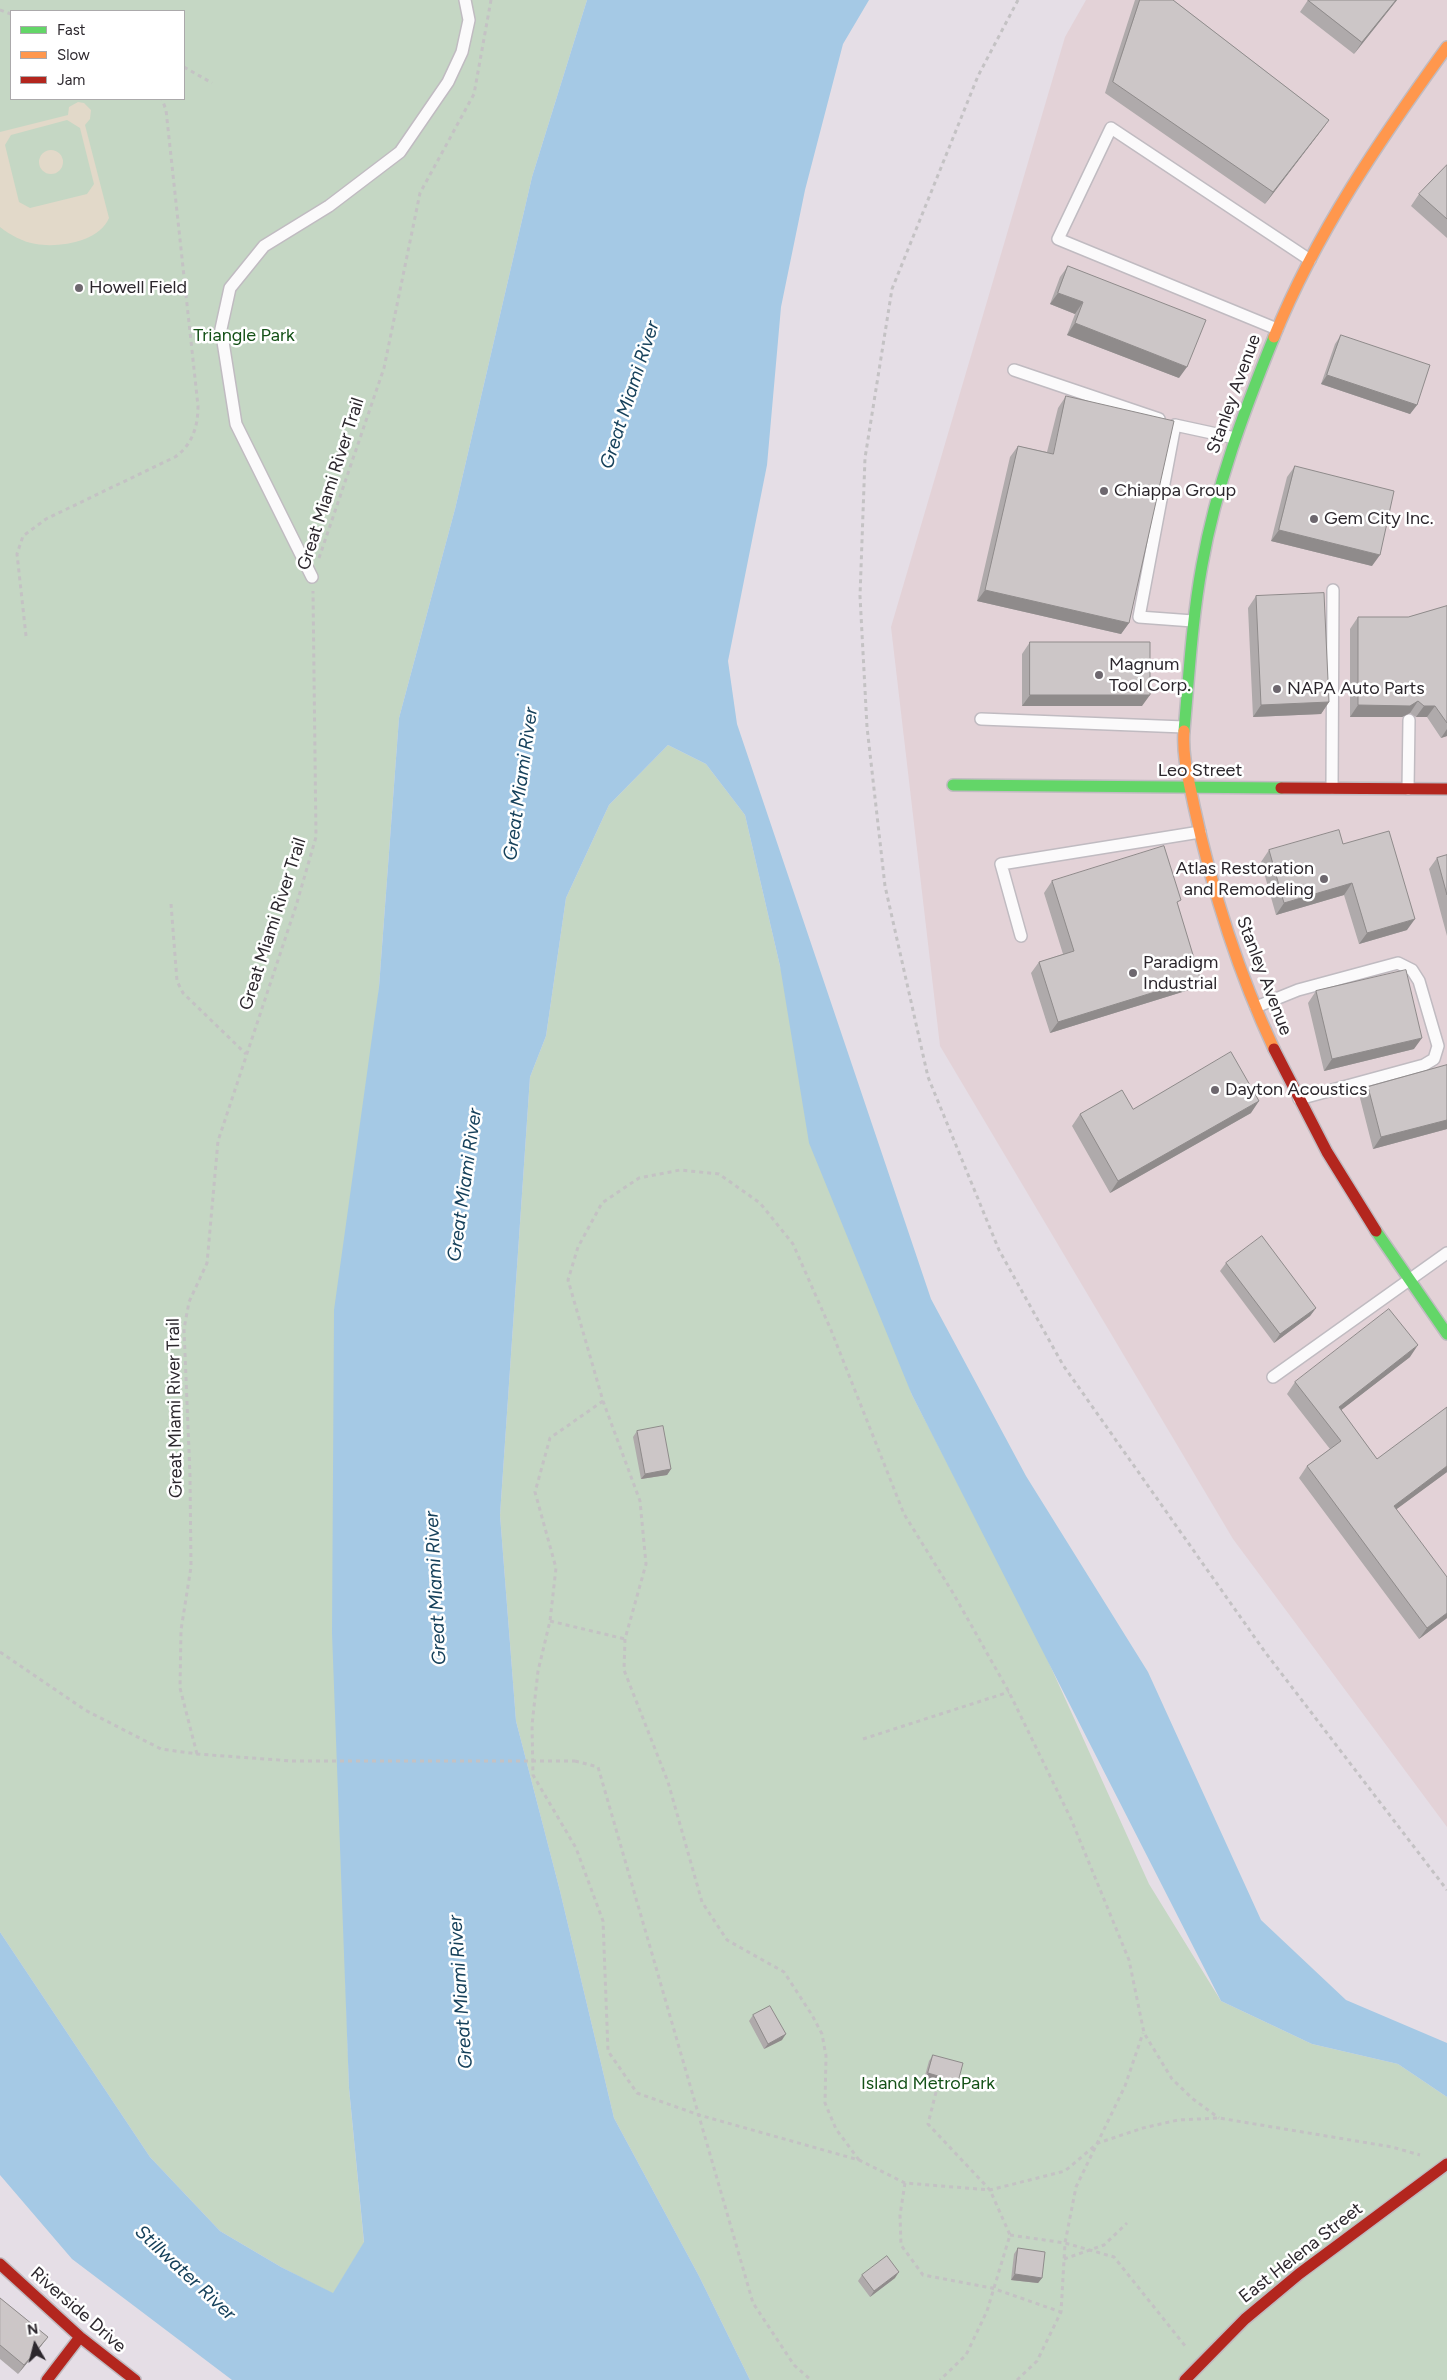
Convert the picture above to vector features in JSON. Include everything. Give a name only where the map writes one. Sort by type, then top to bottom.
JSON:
[{"type":"street","name":"Stanley Avenue","points":[[1447,47],[1374,150],[1310,260],[1277,329],[1235,438],[1206,541],[1193,621],[1183,749],[1200,832],[1220,908],[1256,1007],[1298,1099],[1347,1190],[1408,1281],[1447,1334]]},
{"type":"street","name":"Leo Street","points":[[953,785],[1447,789]]},
{"type":"street","name":"East Helena Street","points":[[1185,2380],[1245,2319],[1299,2274],[1447,2164]]},
{"type":"street","name":"Riverside Drive","points":[[0,2264],[80,2337],[134,2380]]},
{"type":"street","points":[[47,2380],[80,2337]]},
{"type":"lane","points":[[312,577],[236,424],[221,329],[230,288],[264,246],[329,206],[400,152],[448,82],[462,52],[469,20],[465,0]]},
{"type":"lane","points":[[1277,329],[1058,239],[1111,128],[1310,260]]},
{"type":"lane","points":[[1014,370],[1175,425],[1235,438]]},
{"type":"lane","points":[[1175,425],[1139,617],[1193,621]]},
{"type":"lane","points":[[1332,788],[1333,590]]},
{"type":"lane","points":[[981,718],[1184,727]]},
{"type":"lane","points":[[1408,789],[1409,720]]},
{"type":"lane","points":[[1021,936],[1001,864],[1162,842],[1200,832]]},
{"type":"lane","points":[[1256,1007],[1298,990],[1398,964],[1412,970],[1419,980],[1438,1046],[1434,1059],[1424,1066],[1298,1099]]},
{"type":"lane","points":[[1273,1377],[1447,1253]]},
{"type":"path","name":"Great Miami River Trail","points":[[198,1754],[180,1688],[181,1630],[191,1567],[190,1476],[184,1328],[189,1302],[206,1263],[218,1141],[296,906],[316,837],[316,669],[312,577],[384,368],[420,193],[474,94],[491,0]]},
{"type":"path","points":[[1018,0],[978,76],[892,289],[865,458],[860,596],[867,727],[885,886],[928,1077],[999,1250],[1063,1365],[1265,1652],[1447,1890]]},
{"type":"path","points":[[185,68],[212,83]]},
{"type":"path","points":[[26,636],[17,554],[23,536],[46,519],[175,458],[185,450],[195,430],[198,406],[166,110],[162,100]]},
{"type":"path","points":[[171,904],[177,980],[183,993],[246,1054]]},
{"type":"path","points":[[859,2160],[836,2128],[825,2103],[826,2056],[822,2034],[812,2015],[784,1972],[727,1940],[702,1902],[668,1782],[624,1670],[624,1639],[646,1564],[640,1500],[603,1401],[568,1280],[578,1247],[602,1203],[639,1178],[680,1170],[719,1174],[760,1202],[792,1244],[832,1330],[904,1514],[953,1593],[1009,1692],[1071,1819],[1129,1960],[1144,2033],[1172,2079],[1193,2099],[1220,2118]]},
{"type":"path","points":[[603,1401],[550,1438],[534,1492],[556,1568],[550,1621],[538,1671],[532,1725],[533,1775],[576,1848],[603,1921],[608,2051],[637,2093],[699,2115],[859,2160],[905,2183],[990,2190],[1065,2171],[1098,2143],[1178,2120],[1220,2118],[1392,2147],[1429,2158]]},
{"type":"path","points":[[550,1621],[624,1639]]},
{"type":"path","points":[[0,1652],[84,1710],[161,1749],[198,1754],[292,1761],[575,1761],[598,1767],[753,2303],[794,2366],[811,2380]]},
{"type":"path","points":[[863,1739],[1009,1692]]},
{"type":"path","points":[[1017,2380],[1037,2362],[1061,2312],[1065,2243],[1076,2186],[1124,2086],[1144,2033]]},
{"type":"path","points":[[936,2092],[928,2124],[990,2190],[1010,2235],[992,2288],[987,2311],[966,2355],[940,2380]]},
{"type":"path","points":[[905,2183],[900,2215],[901,2245],[923,2276],[992,2288],[1061,2312]]},
{"type":"path","points":[[1064,2259],[1104,2245],[1128,2223]]},
{"type":"path","points":[[1010,2235],[1065,2243],[1114,2257],[1199,2364]]},
{"type":"shaded area","points":[[1086,0],[1447,0],[1447,1827],[1233,1539],[940,1046],[891,627],[1065,37]]},
{"type":"green space","name":"Triangle Park","points":[[0,0],[587,0],[532,177],[455,509],[399,718],[379,987],[342,1861],[349,2088],[364,2243],[333,2294],[281,2267],[220,2231],[150,2157],[0,1932]]},
{"type":"green space","name":"Island MetroPark","points":[[668,745],[706,764],[745,815],[780,966],[912,1395],[1035,1632],[1149,1884],[1221,2001],[1312,2044],[1398,2064],[1447,2097],[1447,2380],[750,2380],[699,2276],[614,2118],[560,1891],[516,1721],[500,1515],[530,1077],[546,1036],[566,898],[609,805]]},
{"type":"sand","points":[[78,102],[84,103],[91,110],[90,119],[85,125],[109,218],[96,233],[77,242],[45,245],[26,242],[0,227],[0,132],[68,115],[69,107]],"holes":[[[67,120],[80,128],[94,184],[87,194],[30,208],[19,202],[5,145],[11,135]]]},
{"type":"sand","points":[[51,150],[56,151],[62,157],[62,167],[56,173],[51,174],[46,173],[40,167],[39,162],[40,157],[46,151]]},
{"type":"water","points":[[587,0],[869,0],[843,44],[805,190],[781,307],[767,465],[728,661],[737,724],[931,1299],[1026,1476],[1148,1672],[1261,1920],[1346,2000],[1447,2043],[1447,2097],[1398,2064],[1312,2044],[1221,2001],[912,1395],[809,1143],[780,966],[745,815],[706,764],[668,745],[609,805],[566,898],[546,1036],[530,1077],[500,1515],[516,1721],[560,1891],[614,2118],[699,2276],[750,2380],[232,2380],[72,2259],[0,2175],[0,1932],[150,2157],[220,2231],[281,2267],[333,2293],[364,2242],[349,2088],[332,1633],[334,1310],[379,987],[399,718],[455,509],[532,177]]},
{"type":"building","points":[[1140,0],[1173,0],[1329,120],[1273,192],[1113,82]]},
{"type":"building","points":[[1308,0],[1396,0],[1362,42]]},
{"type":"building","points":[[1447,165],[1447,219],[1419,194]]},
{"type":"building","points":[[1068,266],[1206,320],[1187,367],[1075,323],[1083,302],[1058,293]]},
{"type":"building","points":[[1341,335],[1430,365],[1417,405],[1327,375]]},
{"type":"building","points":[[1066,396],[1174,421],[1129,623],[985,590],[1018,446],[1053,454]]},
{"type":"building","points":[[1295,466],[1394,491],[1380,555],[1279,530]]},
{"type":"building","points":[[1324,593],[1329,702],[1261,705],[1256,596]]},
{"type":"building","points":[[1447,606],[1447,723],[1435,706],[1424,706],[1418,701],[1410,706],[1358,705],[1358,617],[1408,617]]},
{"type":"building","points":[[1030,642],[1150,642],[1150,695],[1030,695]]},
{"type":"building","points":[[1339,830],[1343,844],[1389,831],[1415,919],[1367,933],[1352,883],[1284,903],[1269,850]]},
{"type":"building","points":[[1164,846],[1181,900],[1177,902],[1200,978],[1058,1022],[1039,962],[1074,951],[1052,881]]},
{"type":"building","points":[[1447,855],[1447,895],[1437,858]]},
{"type":"building","points":[[1406,970],[1422,1038],[1332,1059],[1316,991]]},
{"type":"building","points":[[1231,1052],[1259,1101],[1118,1181],[1080,1114],[1122,1090],[1133,1109]]},
{"type":"building","points":[[1447,1065],[1447,1120],[1381,1137],[1368,1087]]},
{"type":"building","points":[[1262,1236],[1316,1308],[1280,1334],[1226,1263]]},
{"type":"building","points":[[1389,1309],[1418,1345],[1339,1407],[1377,1459],[1447,1407],[1447,1466],[1394,1506],[1447,1577],[1447,1613],[1427,1628],[1307,1466],[1341,1441],[1295,1382]]},
{"type":"building","points":[[663,1426],[671,1469],[645,1474],[637,1431]]},
{"type":"building","points":[[770,2006],[786,2034],[768,2044],[753,2015]]},
{"type":"building","points":[[933,2055],[963,2063],[958,2082],[928,2073]]},
{"type":"building","points":[[1018,2248],[1045,2252],[1042,2278],[1015,2274]]},
{"type":"building","points":[[887,2256],[899,2272],[874,2291],[862,2275]]},
{"type":"building","points":[[0,2298],[48,2337],[24,2365],[0,2345]]},
{"type":"traffic: fast","points":[[1184,731],[1196,606],[1208,536],[1232,449],[1274,337]]},
{"type":"traffic: fast","points":[[953,785],[1281,788]]},
{"type":"traffic: fast","points":[[1376,1231],[1447,1334]]},
{"type":"traffic: slow","points":[[1274,337],[1309,261],[1351,187],[1447,47]]},
{"type":"traffic: slow","points":[[1184,731],[1184,750],[1188,778],[1209,869],[1227,930],[1249,990],[1274,1049]]},
{"type":"traffic: jam","points":[[1281,788],[1447,789]]},
{"type":"traffic: jam","points":[[1274,1049],[1327,1152],[1376,1231]]},
{"type":"traffic: jam","points":[[1185,2380],[1245,2319],[1299,2274],[1447,2164]]},
{"type":"traffic: jam","points":[[0,2264],[80,2337],[135,2380]]},
{"type":"traffic: jam","points":[[47,2380],[80,2337]]},
{"type":"place","name":"Howell Field","points":[[79,288]]},
{"type":"place","name":"Chiappa Group","points":[[1104,491]]},
{"type":"place","name":"Gem City Inc.","points":[[1314,519]]},
{"type":"place","name":"Magnum Tool Corp.","points":[[1099,675]]},
{"type":"place","name":"NAPA Auto Parts","points":[[1277,689]]},
{"type":"place","name":"Atlas Restoration and Remodeling","points":[[1324,879]]},
{"type":"place","name":"Paradigm Industrial","points":[[1133,973]]},
{"type":"place","name":"Dayton Acoustics","points":[[1215,1090]]},
{"type":"water label","name":"Great Miami River","points":[[630,395]]},
{"type":"water label","name":"Great Miami River","points":[[521,784]]},
{"type":"water label","name":"Great Miami River","points":[[465,1185]]},
{"type":"water label","name":"Great Miami River","points":[[436,1588]]},
{"type":"water label","name":"Great Miami River","points":[[461,1992]]},
{"type":"water label","name":"Stillwater River","points":[[185,2273]]}]
